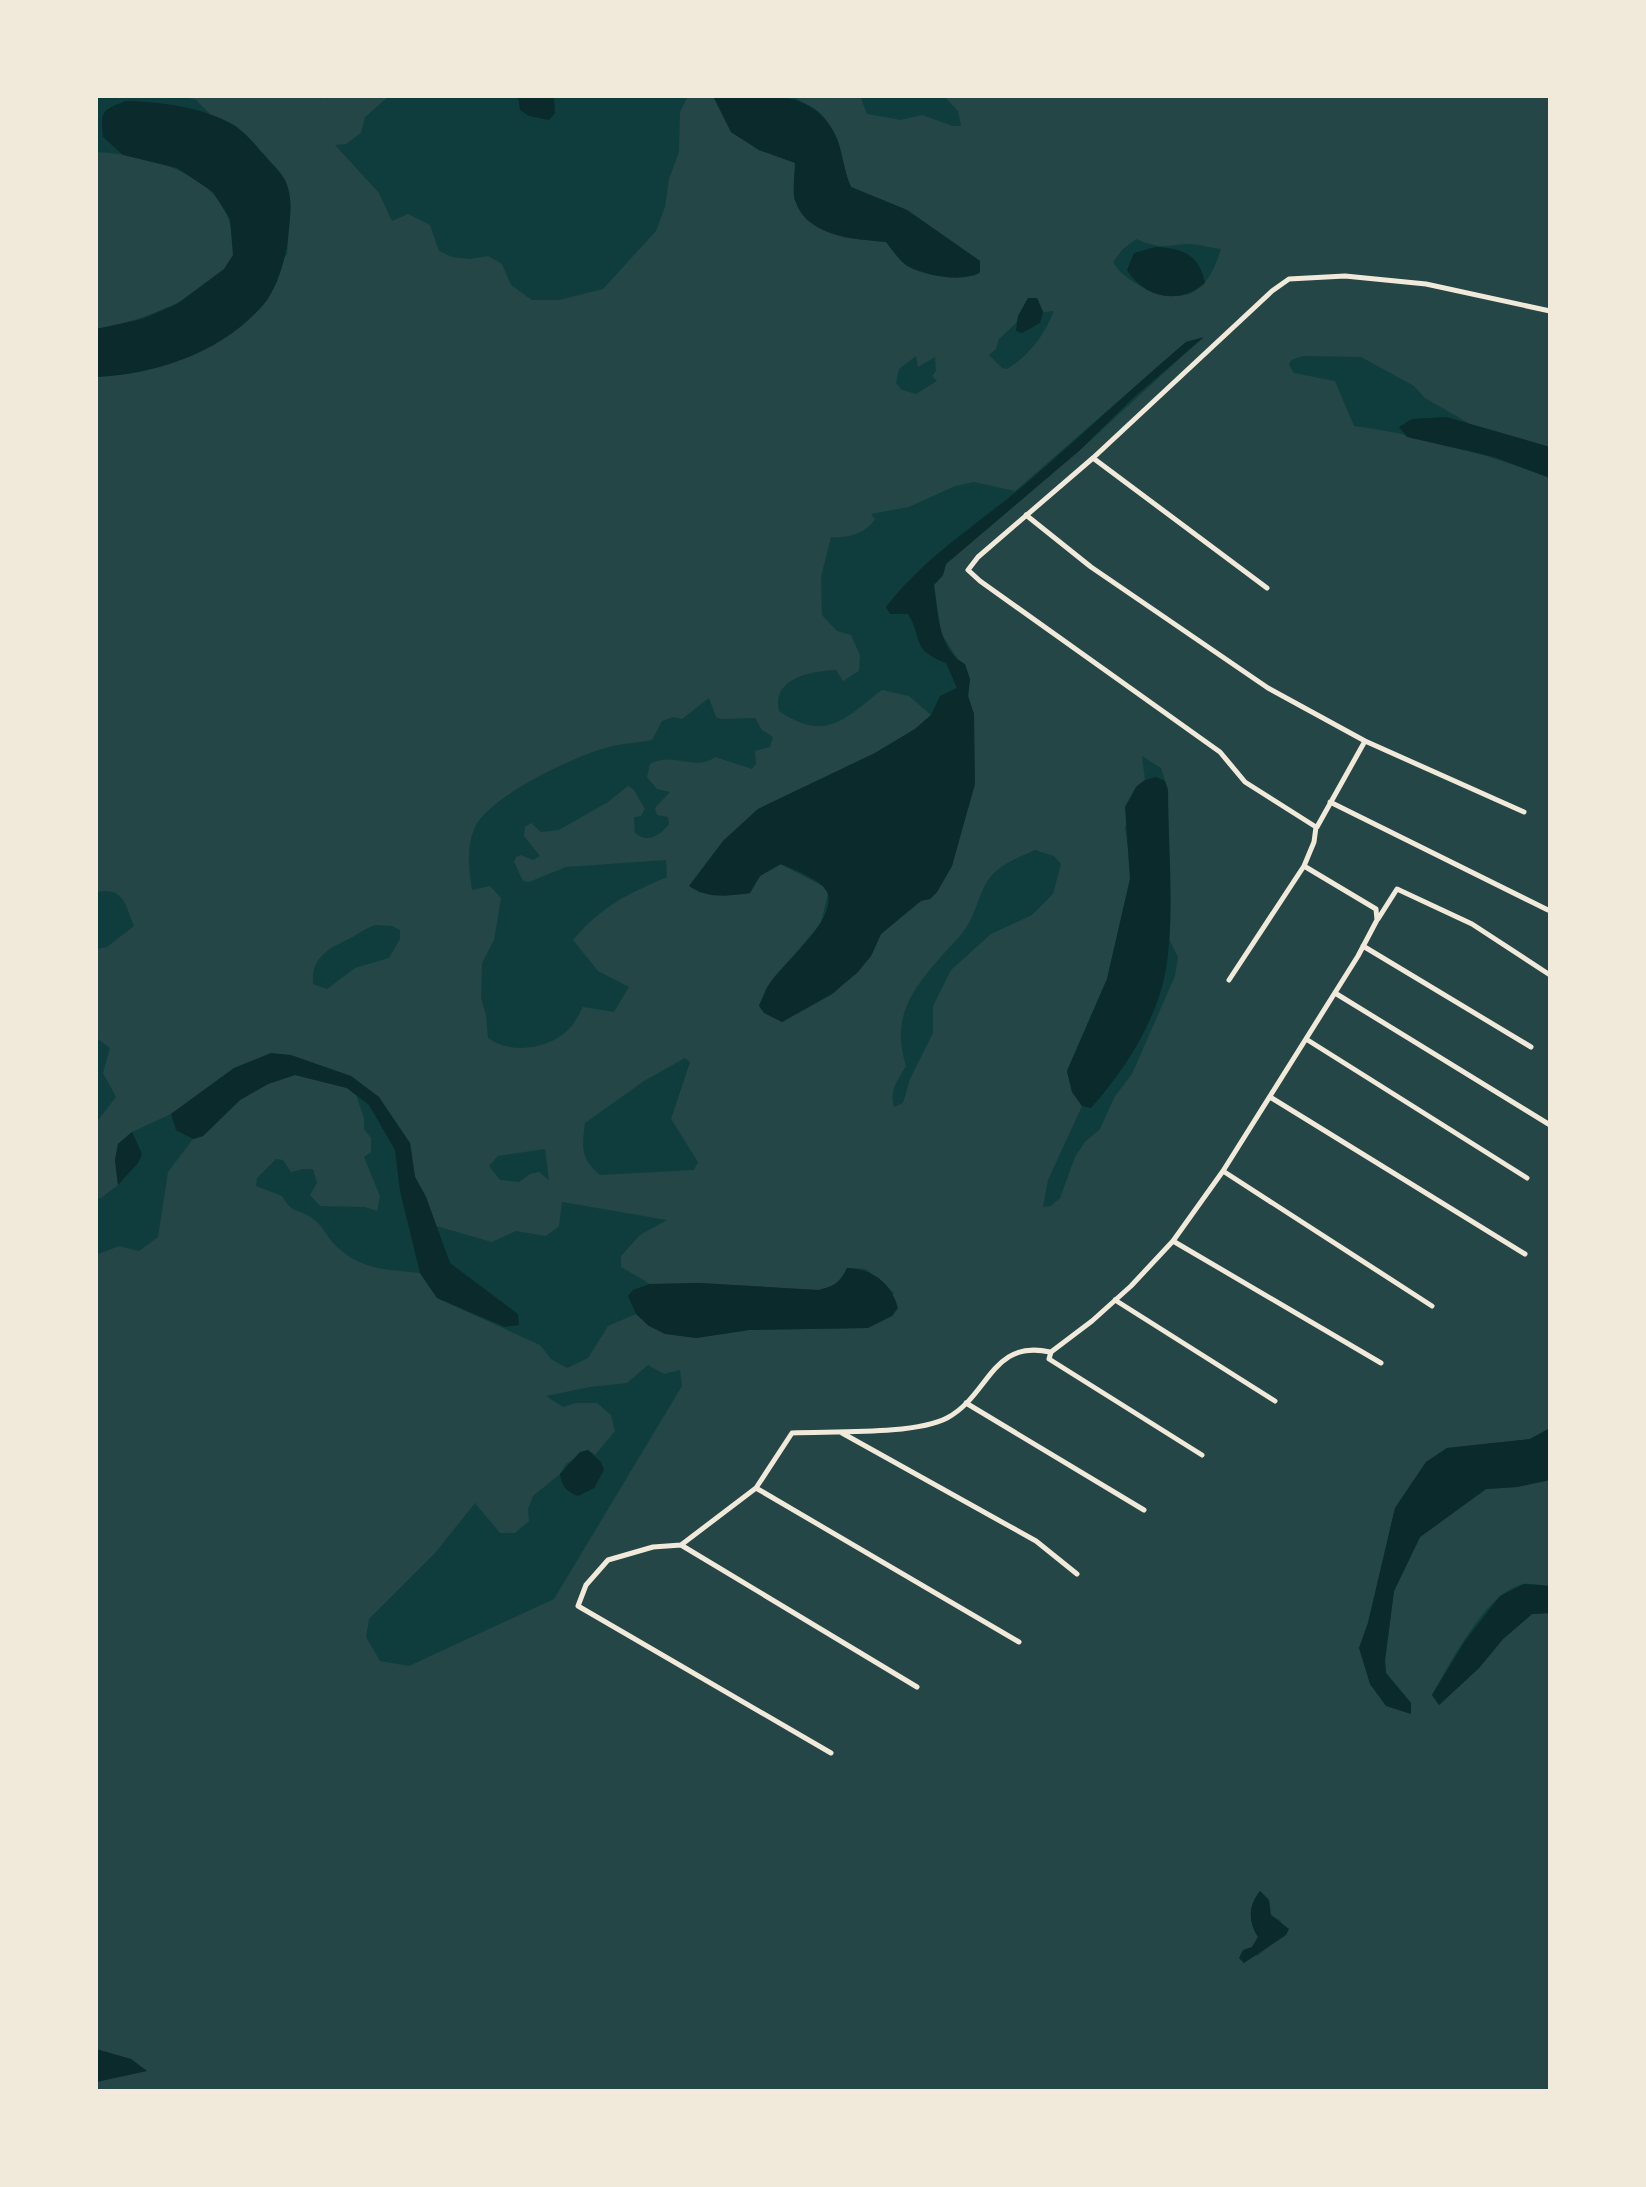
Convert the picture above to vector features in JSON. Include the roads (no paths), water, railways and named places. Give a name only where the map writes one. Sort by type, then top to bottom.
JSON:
[{"type":"street","points":[[1316,827],[1245,782],[1220,752],[968,570],[978,557],[1093,458],[1272,291],[1289,279],[1345,276],[1426,284],[1550,311]]},
{"type":"street","points":[[1093,458],[1267,588]]},
{"type":"street","points":[[1026,515],[1091,567],[1268,688],[1365,741],[1524,812]]},
{"type":"street","points":[[1229,980],[1304,866],[1314,842],[1316,827],[1365,741]]},
{"type":"street","points":[[1330,802],[1548,910]]},
{"type":"street","points":[[1304,866],[1376,909],[1377,920]]},
{"type":"street","points":[[1202,1455],[1049,1359],[1051,1352],[1115,1300],[1173,1241],[1223,1171],[1397,889],[1472,924],[1550,975]]},
{"type":"street","points":[[1363,946],[1531,1047]]},
{"type":"street","points":[[1335,993],[1550,1125]]},
{"type":"street","points":[[1306,1039],[1527,1178]]},
{"type":"street","points":[[1270,1097],[1525,1254]]},
{"type":"street","points":[[1223,1171],[1432,1306]]},
{"type":"street","points":[[1173,1241],[1381,1363]]},
{"type":"street","points":[[1115,1300],[1275,1401]]},
{"type":"street","points":[[831,1753],[578,1606],[586,1585],[608,1560],[653,1547],[681,1545],[756,1488],[792,1433],[896,1429],[947,1418],[966,1403],[1015,1351],[1033,1348],[1051,1352]]},
{"type":"street","points":[[966,1403],[1144,1510]]},
{"type":"street","points":[[839,1431],[1036,1541],[1077,1574]]},
{"type":"street","points":[[756,1488],[1019,1642]]},
{"type":"street","points":[[681,1545],[917,1687]]}]
